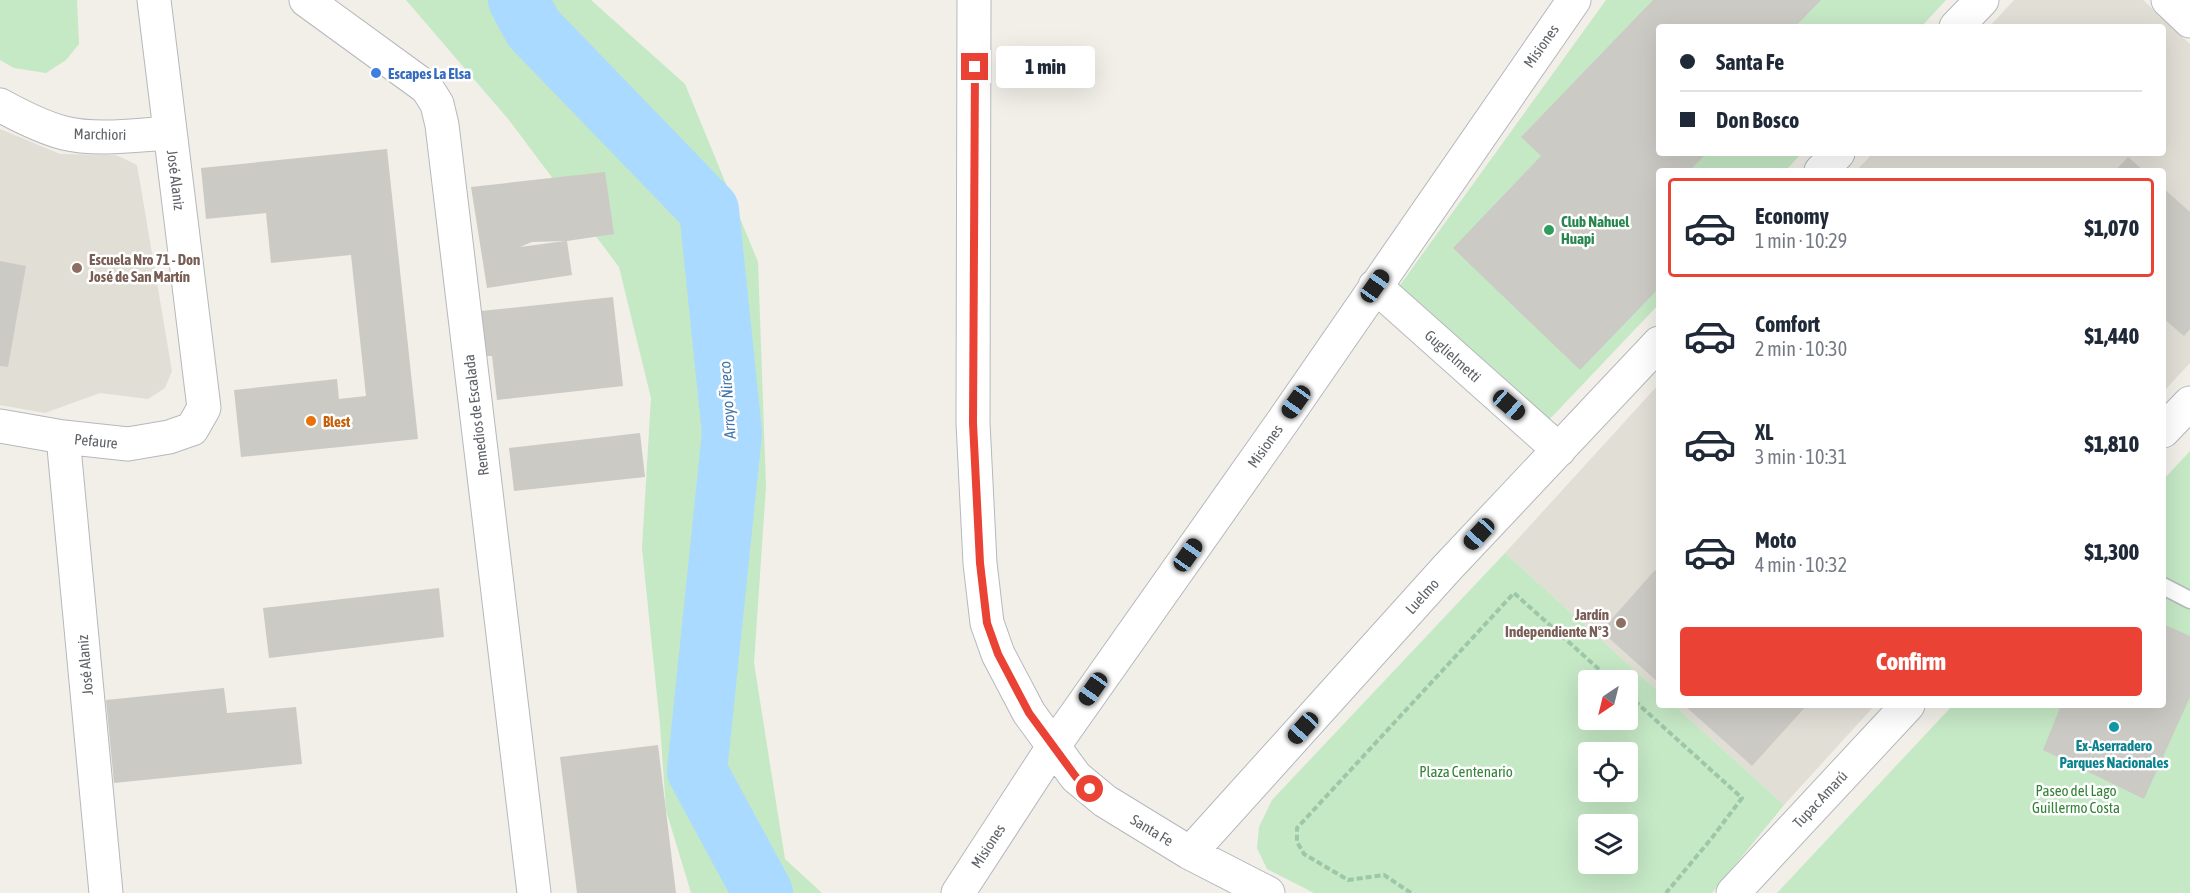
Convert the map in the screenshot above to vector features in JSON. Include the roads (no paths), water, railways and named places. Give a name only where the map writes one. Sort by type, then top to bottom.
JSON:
[{"type":"street","name":"José Alaniz","points":[[154,0],[204,408],[192,429]]},
{"type":"street","name":"Remedios de Escalada","points":[[306,0],[427,88],[437,104],[442,125],[534,893]]},
{"type":"street","name":"Santa Fe","points":[[974,0],[973,423],[980,563],[987,623],[998,654],[1029,713],[1076,777],[1105,801],[1190,853],[1268,893]]},
{"type":"street","name":"Misiones","points":[[958,893],[1053,747],[1283,421],[1574,0]]},
{"type":"street","points":[[1959,24],[1982,0]]},
{"type":"street","points":[[2168,0],[2190,21]]},
{"type":"street","name":"Marchiori","points":[[0,105],[31,121],[65,133],[96,136],[170,133]]},
{"type":"street","points":[[1824,168],[1835,156]]},
{"type":"street","name":"Guglielmetti","points":[[1375,286],[1558,450]]},
{"type":"street","name":"Luelmo","points":[[1190,853],[1447,568],[1656,346]]},
{"type":"street","points":[[2166,428],[2190,403]]},
{"type":"street","name":"Pefaure","points":[[0,426],[63,438],[128,444],[168,437],[192,429]]},
{"type":"street","name":"José Alaniz","points":[[63,438],[106,893]]},
{"type":"street","name":"Tupac Amarú","points":[[1733,893],[1905,708]]},
{"type":"lane","points":[[2166,588],[2190,600]]},
{"type":"waterway","name":"Arroyo Ñireco","points":[[518,0],[533,28],[709,210],[732,433],[697,771],[763,893]]},
{"type":"place","name":"Escapes La Elsa","points":[[376,73]]},
{"type":"place","name":"Club Nahuel Huapi","points":[[1549,230]]},
{"type":"place","name":"Escuela Nro 71 - Don José de San Martín","points":[[77,268]]},
{"type":"place","name":"Blest","points":[[311,421]]},
{"type":"place","name":"Jardín Independiente N°3","points":[[1621,623]]},
{"type":"place","name":"Ex-Aserradero Parques Nacionales","points":[[2114,727]]},
{"type":"park label","name":"Plaza Centenario","points":[[1466,771]]},
{"type":"park label","name":"Paseo del Lago Guillermo Costa","points":[[2076,798]]}]
